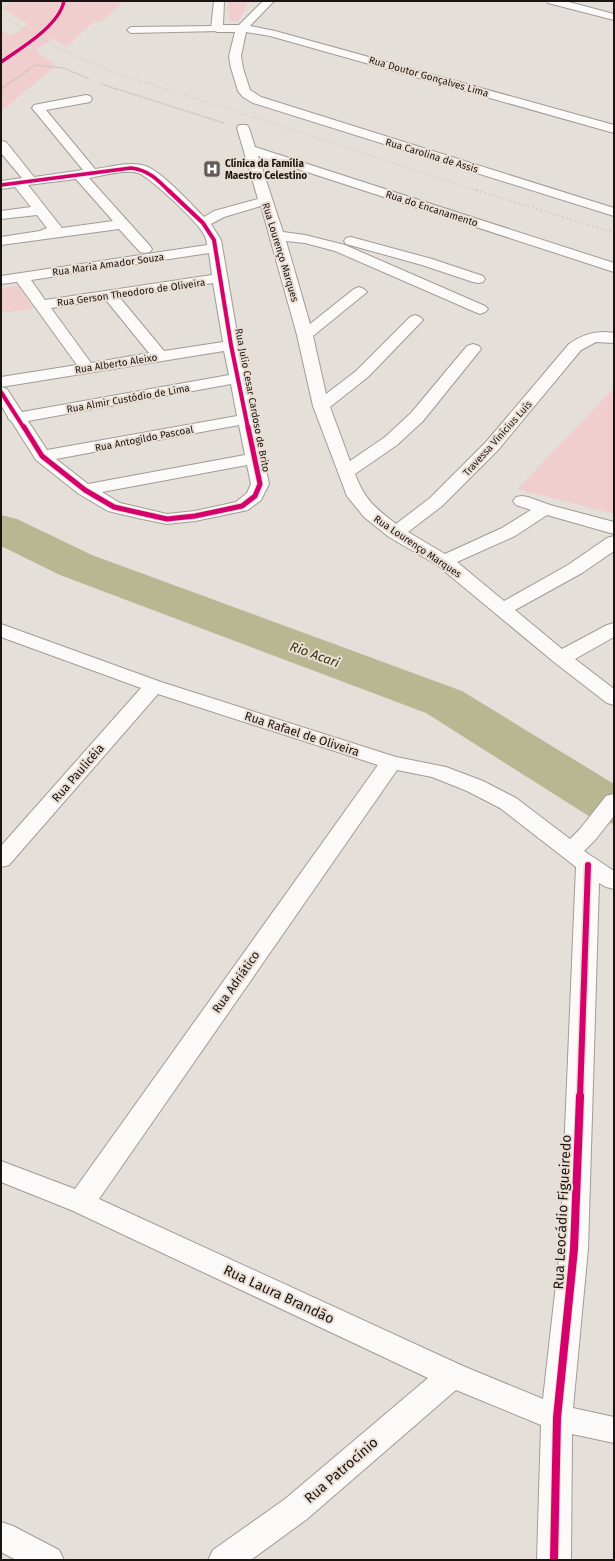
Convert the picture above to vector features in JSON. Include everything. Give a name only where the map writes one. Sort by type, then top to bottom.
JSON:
[{"type":"street","points":[[217,29],[219,1]]},
{"type":"street","points":[[242,28],[269,1]]},
{"type":"street","points":[[552,1],[614,16]]},
{"type":"street","name":"Rua Doutor Gonçalves Lima","points":[[217,29],[242,28],[270,33],[329,48],[614,129]]},
{"type":"street","name":"Rua Carolina de Assis","points":[[242,28],[235,56],[244,91],[250,97],[280,108],[614,212]]},
{"type":"street","points":[[86,99],[38,108],[122,224],[145,249]]},
{"type":"street","name":"Rua Lourenço Marques","points":[[243,128],[277,236],[305,335],[321,406],[353,492],[370,513],[396,533],[444,561],[561,658],[614,699]]},
{"type":"street","points":[[1,145],[25,182],[40,210],[56,230],[45,234]]},
{"type":"street","name":"Rua do Encanamento","points":[[249,149],[614,268]]},
{"type":"street","name":"Rua Julio Cesar Cardoso de Brito","points":[[1,185],[131,168],[142,169],[155,177],[203,223],[214,244],[231,345],[260,484],[255,496],[242,506],[218,512],[167,518],[114,507],[85,490],[42,456],[16,418],[1,392]]},
{"type":"street","points":[[203,223],[219,214],[265,201]]},
{"type":"street","points":[[1,216],[40,210]]},
{"type":"street","points":[[1,241],[122,224]]},
{"type":"street","points":[[277,236],[312,240],[340,248],[480,309]]},
{"type":"street","points":[[312,240],[328,239],[355,242],[427,262],[478,279]]},
{"type":"street","name":"Rua Maria Amador Souza","points":[[1,270],[145,249],[214,244]]},
{"type":"street","name":"Rua Maria Amador Souza","points":[[1,280],[214,244]]},
{"type":"street","points":[[21,277],[87,368]]},
{"type":"street","name":"Rua Gerson Theodoro de Oliveira","points":[[41,305],[220,278]]},
{"type":"street","points":[[305,335],[359,292]]},
{"type":"street","points":[[110,295],[160,356]]},
{"type":"street","points":[[321,406],[362,374],[415,320]]},
{"type":"street","name":"Travessa Vinícius Luís","points":[[396,533],[436,502],[492,446],[568,354],[582,341],[591,337],[600,336],[614,338]]},
{"type":"street","name":"Rua Alberto Aleixo","points":[[1,382],[231,345]]},
{"type":"street","points":[[346,472],[391,441],[417,417],[473,349]]},
{"type":"street","name":"Rua Almir Custódio de Lima","points":[[16,418],[239,378]]},
{"type":"street","name":"Rua Antogildo Pascoal","points":[[42,456],[246,418]]},
{"type":"street","points":[[85,490],[255,458]]},
{"type":"street","points":[[522,501],[544,509],[614,528]]},
{"type":"street","points":[[444,561],[515,529],[544,509]]},
{"type":"street","points":[[503,609],[575,569],[614,542]]},
{"type":"street","points":[[561,658],[614,629]]},
{"type":"street","name":"Rua Rafael de Oliveira","points":[[1,630],[154,686],[391,762],[438,772],[475,786],[508,803],[579,858],[614,882]]},
{"type":"street","name":"Rua Paulicéia","points":[[1,860],[154,686]]},
{"type":"street","name":"Rua Adriático","points":[[81,1202],[391,762]]},
{"type":"street","points":[[579,858],[588,834],[614,801]]},
{"type":"street","name":"Rua Leocádio Figueiredo","points":[[554,1560],[557,1418],[574,1249],[579,858]]},
{"type":"street","name":"Rua Laura Brandão","points":[[1,1171],[81,1202],[452,1375],[557,1418],[614,1430]]},
{"type":"street","name":"Rua Patrocínio","points":[[225,1560],[296,1509],[452,1375]]},
{"type":"street","points":[[1,1536],[47,1560]]},
{"type":"lane","points":[[131,30],[217,29]]},
{"type":"path","points":[[1,89],[35,65],[64,68],[89,79]]},
{"type":"path","points":[[96,82],[243,128]]},
{"type":"shaded area","points":[[12,1],[124,1],[104,20],[92,23],[67,47],[52,38],[36,51],[56,65],[55,67],[1,111],[1,30],[11,36],[28,24],[2,8]]},
{"type":"shaded area","points":[[228,1],[250,1],[238,21],[229,21]]},
{"type":"shaded area","points":[[18,286],[34,309],[1,313],[1,288]]},
{"type":"shaded area","points":[[614,388],[614,514],[517,489]]},
{"type":"waterway","name":"Rio Acari","points":[[1,529],[76,565],[444,702],[614,808]]},
{"type":"railway","points":[[1,14],[53,45],[108,70],[479,191]]},
{"type":"railway","points":[[476,190],[614,233]]},
{"type":"cycle path","points":[[1,62],[49,26],[57,17],[64,1]]},
{"type":"cycle path","points":[[1,185],[131,168],[142,169],[155,177],[203,223],[214,240],[231,345],[260,484],[255,496],[242,506],[195,516],[167,519],[114,507],[85,490],[42,456],[1,392]]},
{"type":"cycle path","points":[[554,1560],[557,1418],[574,1249],[588,865]]},
{"type":"place","name":"Clínica da Família Maestro Celestino","points":[[212,169]]}]
